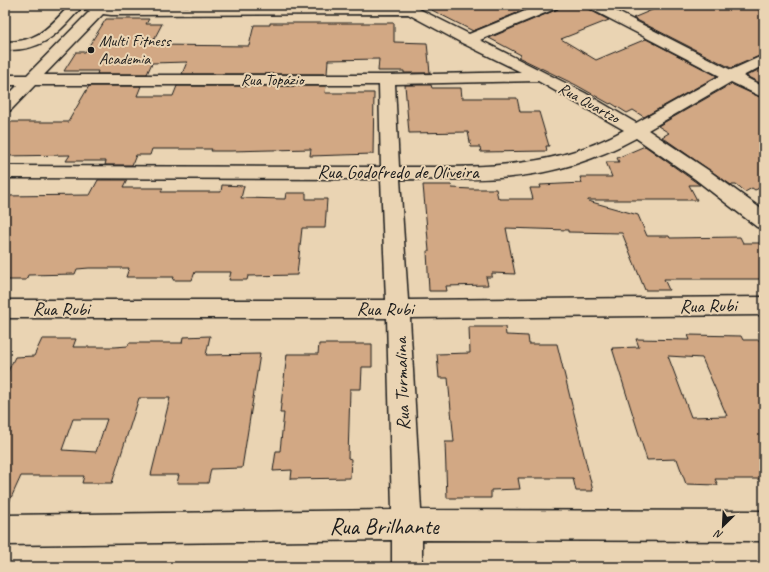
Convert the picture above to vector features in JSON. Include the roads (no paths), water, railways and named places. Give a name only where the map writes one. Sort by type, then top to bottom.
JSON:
[{"type":"street","points":[[5,46],[24,46],[33,44],[44,38],[81,5],[175,11],[316,11],[406,8]]},
{"type":"street","points":[[8,83],[81,5]]},
{"type":"street","points":[[230,10],[248,5]]},
{"type":"street","points":[[467,40],[552,5]]},
{"type":"street","points":[[594,5],[764,93]]},
{"type":"street","points":[[5,107],[33,80],[102,7]]},
{"type":"street","name":"Rua Quartzo","points":[[406,8],[539,76],[636,130],[734,197],[764,222]]},
{"type":"street","name":"Rua Godofredo de Oliveira","points":[[5,172],[448,173],[511,171],[566,160],[597,150],[615,142],[764,58]]},
{"type":"street","name":"Rua Topázio","points":[[8,83],[33,80],[387,80],[539,76]]},
{"type":"street","name":"Rua Turmalina","points":[[387,80],[389,172],[398,309],[407,525],[407,567]]},
{"type":"street","name":"Rua Rubi","points":[[5,309],[398,309],[764,306]]},
{"type":"street","name":"Rua Brilhante","points":[[5,530],[407,525],[764,526]]},
{"type":"place","name":"Multi Fitness Academia","points":[[91,50]]}]
